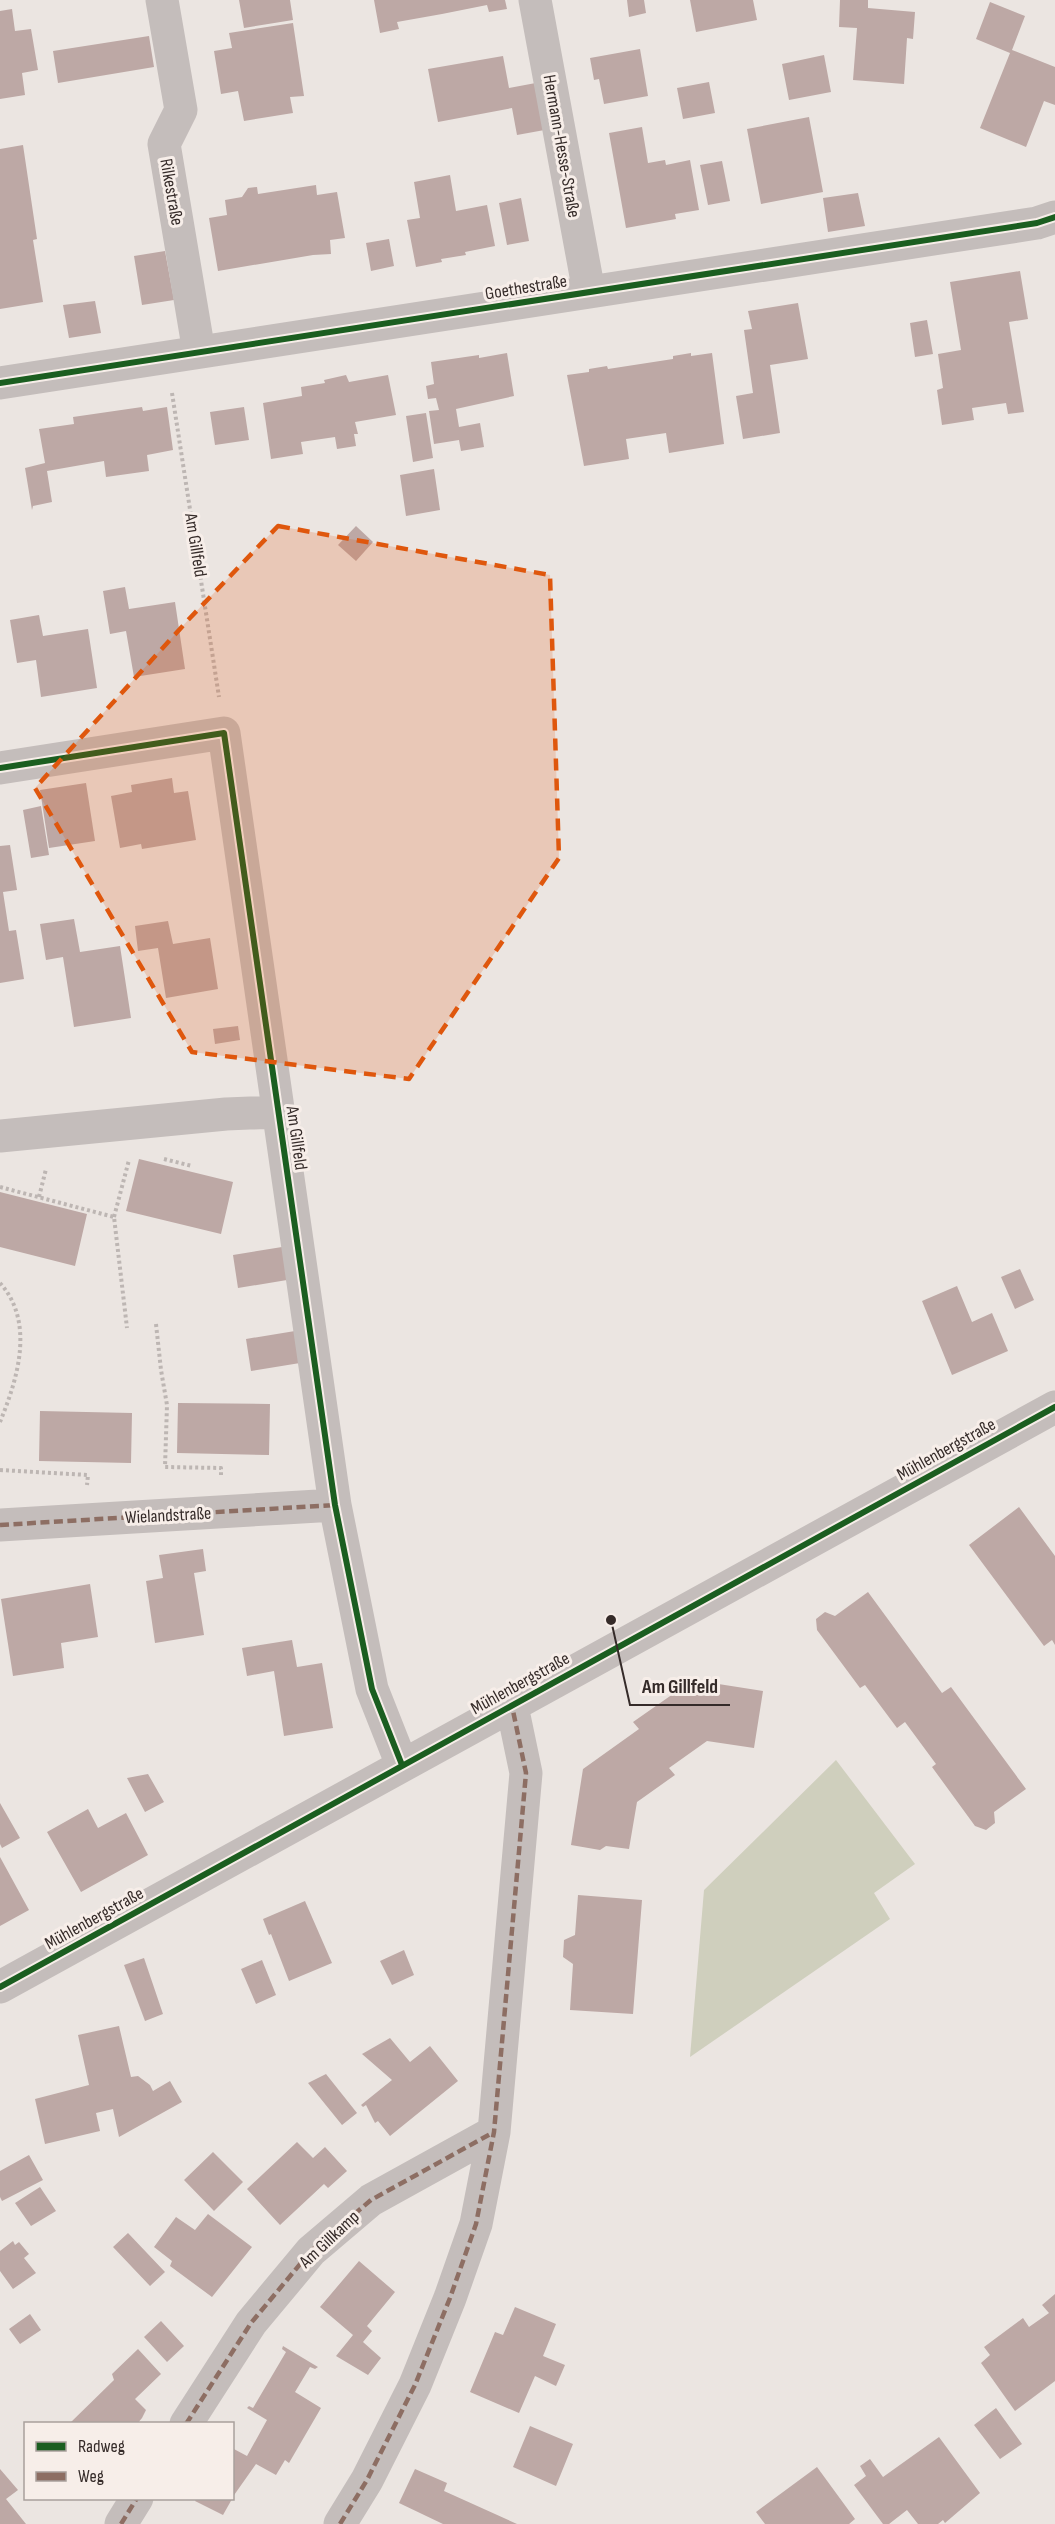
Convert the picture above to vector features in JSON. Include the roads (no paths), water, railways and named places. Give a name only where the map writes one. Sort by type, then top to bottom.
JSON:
[{"type":"street","name":"Rilkestraße","points":[[162,0],[181,110],[164,144],[199,352]]},
{"type":"street","name":"Hermann-Hesse-Straße","points":[[535,0],[589,292]]},
{"type":"street","name":"Goethestraße","points":[[0,383],[1037,224],[1055,217]]},
{"type":"street","name":"Am Gillfeld","points":[[0,768],[224,733],[335,1505],[372,1689],[402,1765]]},
{"type":"street","name":"Am Gillfeld","points":[[0,1136],[226,1114],[278,1112]]},
{"type":"street","name":"Mühlenbergstraße","points":[[0,1987],[1055,1407]]},
{"type":"street","name":"Wielandstraße","points":[[0,1525],[335,1505]]},
{"type":"street","points":[[340,2524],[367,2480],[415,2385],[450,2298],[476,2224],[494,2132],[526,1773],[512,1706]]},
{"type":"street","name":"Am Gillkamp","points":[[187,2422],[251,2323],[311,2251],[371,2200],[494,2132]]},
{"type":"street","points":[[121,2524],[136,2500]]},
{"type":"place","name":"Am Gillfeld","points":[[611,1620]]}]
